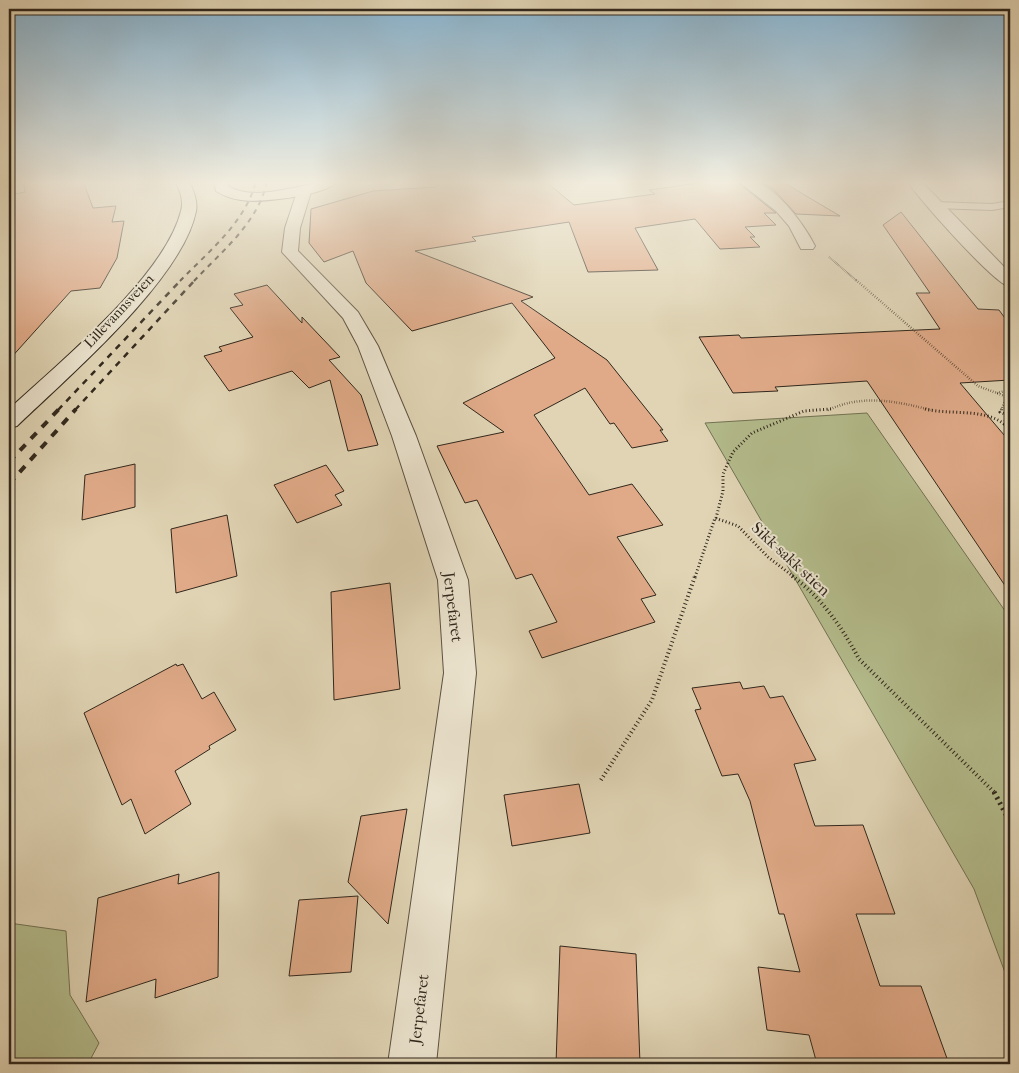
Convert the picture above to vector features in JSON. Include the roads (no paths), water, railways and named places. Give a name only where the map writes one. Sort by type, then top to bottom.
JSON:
[{"type":"street","name":"Lillevannsveien","points":[[9,421],[114,320],[152,278],[170,254],[182,231]]},
{"type":"street","name":"Jerpefaret","points":[[291,231],[290,252],[351,316],[368,346],[404,436],[453,580],[460,673],[412,1064]]},
{"type":"street","points":[[800,231],[807,246]]},
{"type":"street","points":[[960,231],[1010,282]]},
{"type":"railway","points":[[181,280],[228,231]]},
{"type":"railway","points":[[194,281],[241,231]]},
{"type":"railway","points":[[58,410],[181,280]]},
{"type":"railway","points":[[75,410],[195,280]]},
{"type":"railway","points":[[9,462],[59,409]]},
{"type":"railway","points":[[9,484],[76,409]]}]
